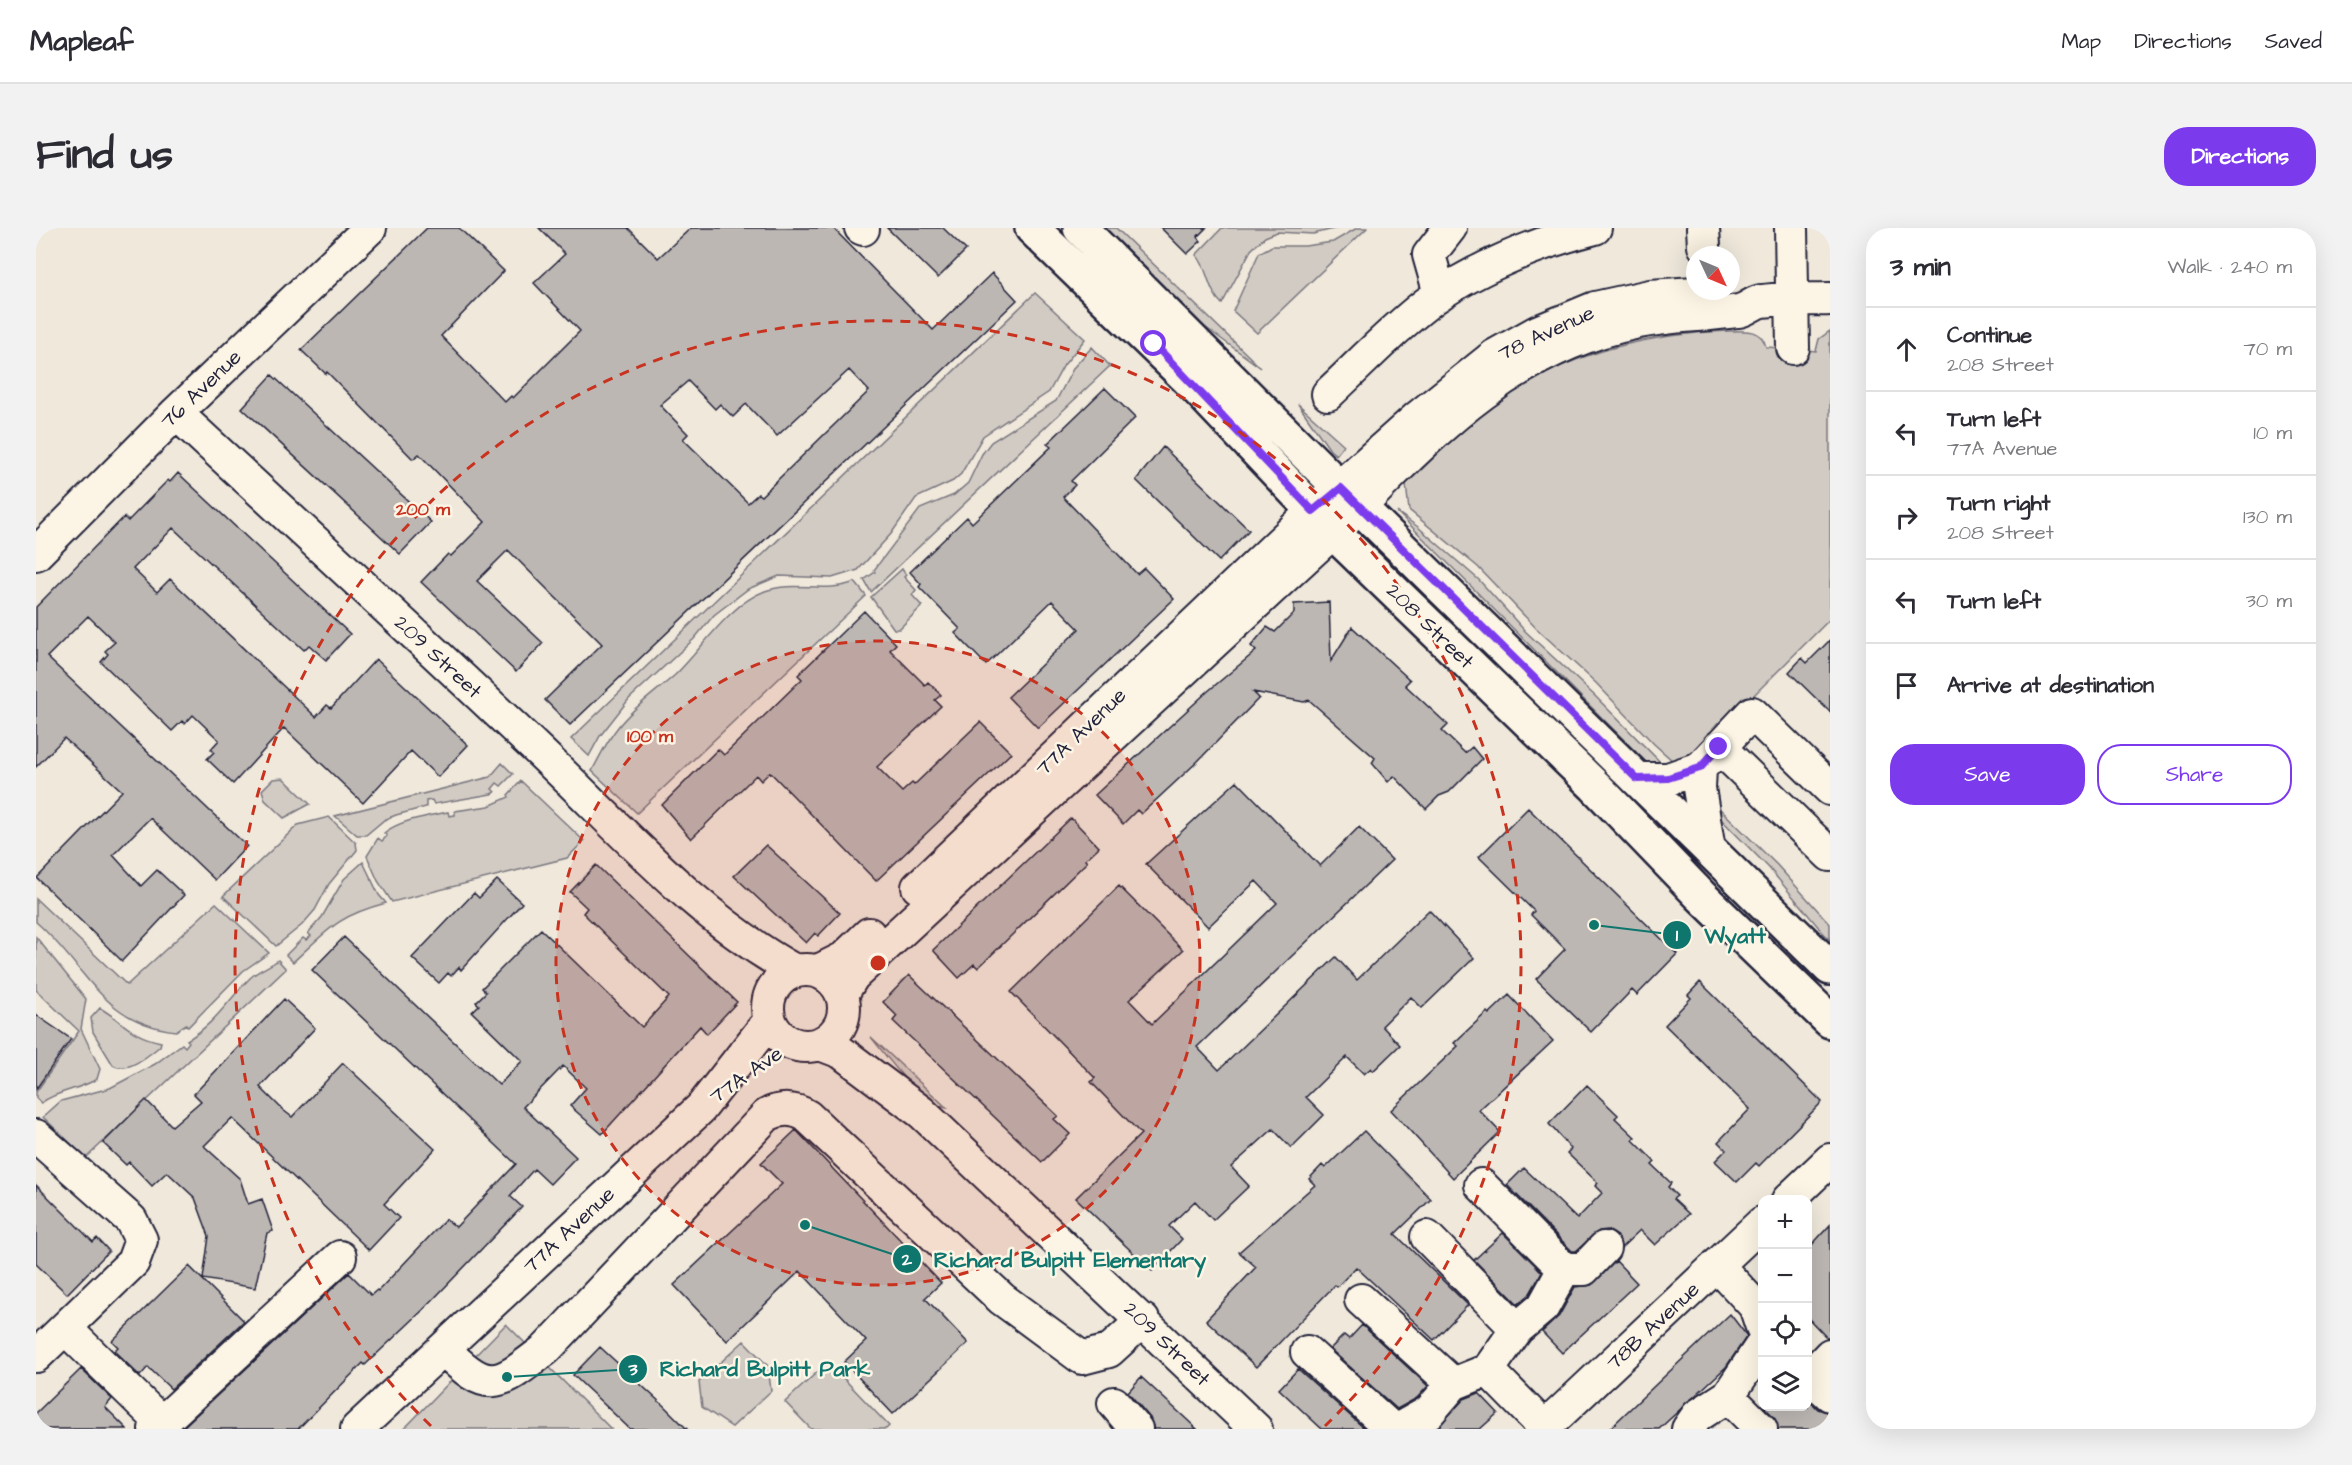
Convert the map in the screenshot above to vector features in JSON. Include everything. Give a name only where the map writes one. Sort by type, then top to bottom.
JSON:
[{"type":"main road","name":"208 Street","points":[[1032,228],[1187,378],[1323,521],[1830,1021]]},
{"type":"main road","name":"208 Street","points":[[1080,228],[1350,497],[1830,968]]},
{"type":"street","name":"76 Avenue","points":[[36,554],[176,413],[370,228]]},
{"type":"street","points":[[1440,294],[1429,255],[1450,228]]},
{"type":"street","points":[[1328,394],[1424,305],[1454,285],[1557,237],[1595,228]]},
{"type":"street","points":[[1791,228],[1792,348]]},
{"type":"street","name":"78 Avenue","points":[[1350,497],[1514,370],[1586,336],[1632,323],[1681,314],[1736,312],[1747,309],[1759,301],[1830,299]]},
{"type":"street","name":"209 Street","points":[[176,413],[698,903],[776,961],[807,971]]},
{"type":"street","name":"77A Avenue","points":[[807,971],[844,958],[1350,497]]},
{"type":"street","name":"77A Avenue","points":[[843,1005],[853,976],[1323,521]]},
{"type":"street","points":[[1637,779],[1668,778],[1710,757],[1752,713],[1830,789]]},
{"type":"street","points":[[1709,850],[1700,798],[1710,757]]},
{"type":"street","points":[[1710,757],[1830,855]]},
{"type":"street","name":"209 Street","points":[[698,903],[758,975],[770,1008]]},
{"type":"street","points":[[807,971],[828,976],[843,1005],[839,1028],[806,1044],[783,1038],[770,1008],[780,981],[807,971]]},
{"type":"street","name":"209 Street","points":[[843,1005],[921,1112]]},
{"type":"street","name":"77A Avenue","points":[[357,1429],[701,1107],[770,1008]]},
{"type":"street","name":"209 Street","points":[[806,1044],[841,1052],[921,1112],[1256,1429]]},
{"type":"street","name":"77A Ave","points":[[701,1107],[774,1053],[806,1044]]},
{"type":"street","points":[[444,1348],[469,1373],[479,1378],[495,1381],[513,1374],[546,1349],[767,1115],[780,1110],[795,1110],[807,1116],[1002,1299],[1082,1358],[1109,1351],[1143,1320]]},
{"type":"street","points":[[36,1136],[131,1220],[141,1240],[133,1262],[36,1356]]},
{"type":"street","points":[[1793,1195],[1830,1160]]},
{"type":"street","points":[[1481,1185],[1564,1269],[1584,1269],[1604,1248]]},
{"type":"street","name":"78B Avenue","points":[[1544,1429],[1758,1227]]},
{"type":"street","points":[[1427,1237],[1517,1329]]},
{"type":"street","points":[[65,1328],[158,1426],[340,1257]]},
{"type":"street","points":[[1717,1266],[1755,1306],[1758,1315]]},
{"type":"street","points":[[1399,1429],[1429,1412],[1454,1384],[1488,1370],[1517,1329],[1543,1307],[1564,1269]]},
{"type":"street","points":[[1361,1300],[1454,1384]]},
{"type":"street","points":[[1688,1429],[1697,1416],[1728,1396],[1758,1351]]},
{"type":"street","points":[[1307,1352],[1392,1429]]},
{"type":"street","points":[[1488,1370],[1544,1429]]},
{"type":"street","points":[[1728,1396],[1761,1429]]},
{"type":"street","points":[[1114,1403],[1136,1429]]},
{"type":"shaded area","points":[[1105,228],[1116,228],[1261,368],[1205,327]]},
{"type":"shaded area","points":[[1222,228],[1338,228],[1313,234],[1277,232],[1265,237],[1251,250],[1222,304],[1213,292],[1203,265],[1196,255]]},
{"type":"shaded area","points":[[1357,228],[1367,228],[1257,333],[1233,311],[1259,253],[1272,246],[1305,246],[1333,242]]},
{"type":"shaded area","points":[[1035,293],[1085,339],[1064,365],[1049,392],[983,436],[961,474],[953,481],[916,498],[891,534],[858,570],[832,578],[779,576],[748,589],[714,615],[694,639],[629,699],[600,736],[589,756],[571,739]]},
{"type":"shaded area","points":[[1747,331],[1757,334],[1761,336],[1766,347],[1816,351],[1819,339],[1830,331],[1830,619],[1685,764],[1673,761],[1654,744],[1596,683],[1536,628],[1478,567],[1409,510],[1406,484],[1491,407],[1546,373],[1574,360],[1634,342]]},
{"type":"shaded area","points":[[1092,347],[1110,366],[871,592],[864,580],[875,572],[874,570],[920,509],[954,495],[968,483],[982,454],[991,442],[1056,401],[1074,367]]},
{"type":"shaded area","points":[[1298,404],[1344,445],[1336,455],[1330,450]]},
{"type":"shaded area","points":[[1397,512],[1418,527],[1479,580],[1525,631],[1595,696],[1662,764],[1652,767],[1646,762]]},
{"type":"shaded area","points":[[902,569],[906,575],[904,577],[916,590],[912,595],[922,606],[899,629],[894,629],[871,597]]},
{"type":"shaded area","points":[[855,582],[866,596],[637,813],[592,771],[621,723],[675,675],[739,606],[765,591],[776,588],[832,587]]},
{"type":"shaded area","points":[[502,763],[513,774],[501,786],[497,783],[492,789],[495,792],[434,804],[432,800],[426,801],[426,807],[384,820],[366,835],[357,835],[335,816],[490,777]]},
{"type":"shaded area","points":[[283,778],[310,804],[284,818],[265,800],[262,790],[273,779]]},
{"type":"shaded area","points":[[521,781],[584,841],[567,858],[392,902],[378,881],[367,856],[378,838],[382,841],[387,836],[384,833],[414,819],[448,812],[449,816],[455,815],[455,811],[489,806],[509,797],[508,795]]},
{"type":"shaded area","points":[[1718,807],[1777,865],[1830,924],[1830,941],[1769,868],[1714,812]]},
{"type":"shaded area","points":[[329,817],[356,843],[357,850],[329,884],[315,910],[302,925],[276,946],[223,896],[298,825]]},
{"type":"shaded area","points":[[363,862],[379,895],[386,903],[356,913],[335,925],[293,962],[286,955],[303,938],[306,940],[311,936],[308,933],[322,917],[344,879]]},
{"type":"shaded area","points":[[36,899],[127,985],[216,903],[269,953],[243,971],[188,1027],[186,1024],[176,1031],[151,1026],[130,1017],[97,990],[36,922]]},
{"type":"shaded area","points":[[36,937],[86,999],[81,1029],[100,1069],[97,1079],[54,1095],[41,1103],[36,1098],[36,1092],[79,1031],[36,990]]},
{"type":"shaded area","points":[[278,960],[286,969],[86,1158],[43,1117],[61,1101],[110,1088],[155,1064],[182,1044],[185,1047],[189,1042],[187,1040],[205,1027],[250,978]]},
{"type":"shaded area","points":[[100,1008],[134,1032],[161,1042],[160,1046],[131,1065],[119,1067],[113,1065],[93,1032],[91,1018]]},
{"type":"shaded area","points":[[871,1037],[947,1108],[937,1105],[916,1090]]},
{"type":"shaded area","points":[[506,1324],[611,1429],[404,1429]]},
{"type":"shaded area","points":[[744,1341],[768,1366],[771,1391],[732,1427],[702,1407],[699,1382]]},
{"type":"shaded area","points":[[828,1362],[889,1426],[886,1429],[811,1429],[785,1402]]},
{"type":"building","points":[[427,228],[459,228],[504,271],[441,336],[505,402],[511,396],[513,398],[580,331],[534,283],[565,254],[539,228],[628,228],[658,258],[691,228],[833,228],[933,330],[992,273],[1017,300],[570,725],[545,700],[602,644],[508,550],[477,581],[543,643],[516,672],[421,582],[448,554],[451,556],[485,522],[419,454],[413,459],[327,372],[326,374],[301,350]],"holes":[[[849,370],[869,391],[761,496],[758,494],[748,503],[683,439],[688,434],[660,405],[688,381],[715,409],[720,404],[733,417],[746,404],[777,436]]]},
{"type":"building","points":[[887,228],[943,228],[966,250],[938,278]]},
{"type":"building","points":[[1161,228],[1206,228],[1197,237],[1201,241],[1187,254]]},
{"type":"building","points":[[272,375],[431,522],[400,554],[242,408]]},
{"type":"building","points":[[1105,388],[1135,418],[1071,481],[1075,485],[1063,497],[1137,574],[1144,568],[1174,599],[1038,728],[1008,697],[1079,629],[1052,601],[986,665],[955,633],[960,629],[919,587],[921,584],[910,572],[967,517],[972,523],[1051,447],[1047,444]]},
{"type":"building","points":[[1163,447],[1249,530],[1219,561],[1136,480]]},
{"type":"building","points":[[178,473],[350,634],[326,660],[309,645],[304,650],[173,528],[133,569],[157,592],[170,579],[316,717],[327,705],[331,708],[376,659],[468,745],[438,777],[411,751],[363,803],[284,728],[233,784],[207,759],[214,752],[211,749],[219,740],[193,715],[185,724],[182,721],[172,731],[101,662],[108,654],[105,651],[115,642],[88,616],[47,657],[247,846],[215,880],[150,818],[113,855],[141,886],[157,870],[184,895],[122,961],[37,878],[122,791],[64,738],[36,767],[36,607],[124,517],[128,521],[168,480],[170,482]]},
{"type":"building","points":[[1329,602],[1331,661],[1352,627],[1410,680],[1405,685],[1448,725],[1442,731],[1465,753],[1472,747],[1482,759],[1449,792],[1439,796],[1426,809],[1394,776],[1388,782],[1372,763],[1375,758],[1309,700],[1304,702],[1253,692],[1259,698],[1197,762],[1141,814],[1137,810],[1123,824],[1095,795],[1207,692],[1256,651],[1251,646],[1267,627],[1275,632],[1294,613],[1294,604]]},
{"type":"building","points":[[864,611],[896,644],[890,650],[925,685],[928,682],[941,695],[935,700],[941,706],[877,767],[902,792],[912,783],[914,785],[980,722],[1011,753],[876,881],[770,772],[761,781],[756,775],[691,839],[662,805],[718,749],[724,755],[802,679],[798,675]]},
{"type":"building","points":[[1830,640],[1830,712],[1789,672],[1802,658],[1807,663]]},
{"type":"building","points":[[1237,781],[1320,866],[1359,827],[1392,860],[1197,1047],[1219,1070],[1336,957],[1357,980],[1429,910],[1474,958],[1422,1008],[1411,997],[1382,1026],[1400,1045],[1373,1071],[1371,1068],[1364,1074],[1347,1057],[1306,1097],[1324,1115],[1291,1148],[1273,1129],[1231,1167],[1249,1186],[1213,1220],[1195,1201],[1169,1226],[1182,1239],[1152,1271],[1076,1198],[1141,1134],[1091,1082],[1095,1078],[1011,992],[1119,886],[1183,950],[1129,1000],[1152,1024],[1277,903],[1256,881],[1208,927],[1146,864]]},
{"type":"building","points":[[1528,808],[1677,954],[1637,995],[1632,990],[1591,1032],[1536,979],[1565,949],[1531,915],[1534,911],[1479,857]]},
{"type":"building","points":[[1071,818],[1099,847],[1085,860],[1087,862],[978,968],[974,964],[959,978],[933,950]]},
{"type":"building","points":[[766,845],[840,913],[818,936],[815,933],[806,943],[734,876]]},
{"type":"building","points":[[596,865],[737,1002],[707,1034],[700,1026],[602,1134],[570,1106],[586,1088],[563,1066],[523,1107],[576,1157],[550,1184],[534,1169],[510,1196],[522,1207],[423,1310],[365,1365],[363,1363],[298,1429],[181,1429],[349,1273],[371,1295],[378,1291],[446,1219],[456,1227],[516,1164],[312,970],[344,937],[499,1085],[522,1061],[472,1012],[479,1005],[476,1002],[486,992],[482,988],[541,929],[642,1027],[669,997],[583,913],[587,908],[570,892]]},
{"type":"building","points":[[497,880],[522,903],[461,970],[459,967],[451,976],[448,973],[439,983],[412,958],[474,893],[479,898]]},
{"type":"building","points":[[909,975],[1058,1116],[1054,1119],[1070,1134],[1042,1162],[893,1021],[897,1016],[883,1002]]},
{"type":"building","points":[[1700,982],[1822,1102],[1759,1166],[1756,1163],[1737,1182],[1715,1161],[1726,1150],[1718,1142],[1750,1109],[1665,1025],[1691,998],[1688,995]]},
{"type":"building","points":[[1509,995],[1553,1041],[1479,1110],[1500,1132],[1453,1178],[1391,1110],[1458,1046],[1454,1043]]},
{"type":"building","points":[[284,999],[315,1028],[260,1087],[283,1110],[292,1117],[343,1063],[435,1149],[384,1204],[399,1218],[369,1250],[232,1118],[204,1146],[240,1179],[248,1204],[262,1199],[273,1231],[267,1233],[255,1288],[203,1279],[209,1236],[195,1198],[167,1172],[152,1186],[129,1162],[126,1165],[103,1143],[146,1100],[172,1126],[201,1101],[194,1094]]},
{"type":"building","points":[[36,1015],[71,1039],[36,1089]]},
{"type":"building","points":[[1587,1085],[1618,1115],[1615,1118],[1635,1137],[1633,1140],[1655,1162],[1652,1165],[1671,1183],[1668,1187],[1677,1196],[1673,1199],[1689,1214],[1655,1245],[1640,1230],[1621,1248],[1616,1235],[1608,1230],[1599,1231],[1576,1251],[1572,1251],[1507,1185],[1524,1168],[1577,1219],[1602,1193],[1595,1186],[1598,1183],[1567,1153],[1571,1149],[1549,1124]]},
{"type":"building","points":[[796,1130],[941,1283],[925,1298],[968,1343],[893,1414],[844,1362],[866,1341],[800,1271],[727,1341],[674,1285],[782,1184],[761,1163]]},
{"type":"building","points":[[1364,1131],[1431,1199],[1395,1234],[1468,1305],[1434,1340],[1356,1267],[1337,1287],[1335,1285],[1256,1367],[1206,1320],[1256,1267],[1239,1252],[1315,1185],[1309,1179],[1322,1165],[1325,1168]]},
{"type":"building","points":[[36,1185],[93,1242],[97,1238],[109,1251],[67,1294],[36,1264]]},
{"type":"building","points":[[1830,1225],[1830,1338],[1827,1338],[1812,1322],[1812,1245]]},
{"type":"building","points":[[1503,1233],[1542,1272],[1529,1295],[1518,1304],[1474,1260]]},
{"type":"building","points":[[1616,1261],[1637,1283],[1562,1353],[1542,1332],[1559,1316],[1575,1287],[1591,1285]]},
{"type":"building","points":[[189,1266],[244,1321],[171,1389],[148,1367],[140,1376],[114,1351],[118,1347],[112,1341]]},
{"type":"building","points":[[1730,1314],[1747,1336],[1726,1367],[1659,1429],[1609,1429]]},
{"type":"building","points":[[1362,1325],[1428,1386],[1417,1398],[1397,1409],[1330,1349],[1344,1335],[1349,1339]]},
{"type":"building","points":[[600,1347],[687,1429],[630,1429],[573,1375]]},
{"type":"building","points":[[81,1369],[112,1399],[105,1407],[127,1429],[36,1429],[36,1413]]},
{"type":"building","points":[[1298,1369],[1365,1429],[1322,1429],[1279,1389]]},
{"type":"building","points":[[1141,1377],[1197,1429],[1154,1429],[1150,1418],[1128,1392]]},
{"type":"building","points":[[1479,1393],[1498,1413],[1480,1429],[1436,1429],[1464,1399]]},
{"type":"building","points":[[1812,1403],[1818,1409],[1830,1413],[1830,1429],[1778,1429],[1774,1417],[1768,1411],[1812,1411]]},
{"type":"place","name":"Wyatt","points":[[1594,925]]},
{"type":"place","name":"Richard Bulpitt Elementary","points":[[805,1225]]},
{"type":"place","name":"Richard Bulpitt Park","points":[[507,1377]]},
{"type":"route","points":[[1154,344],[1313,511],[1341,488],[1637,779],[1668,778],[1700,768],[1719,747]]}]
